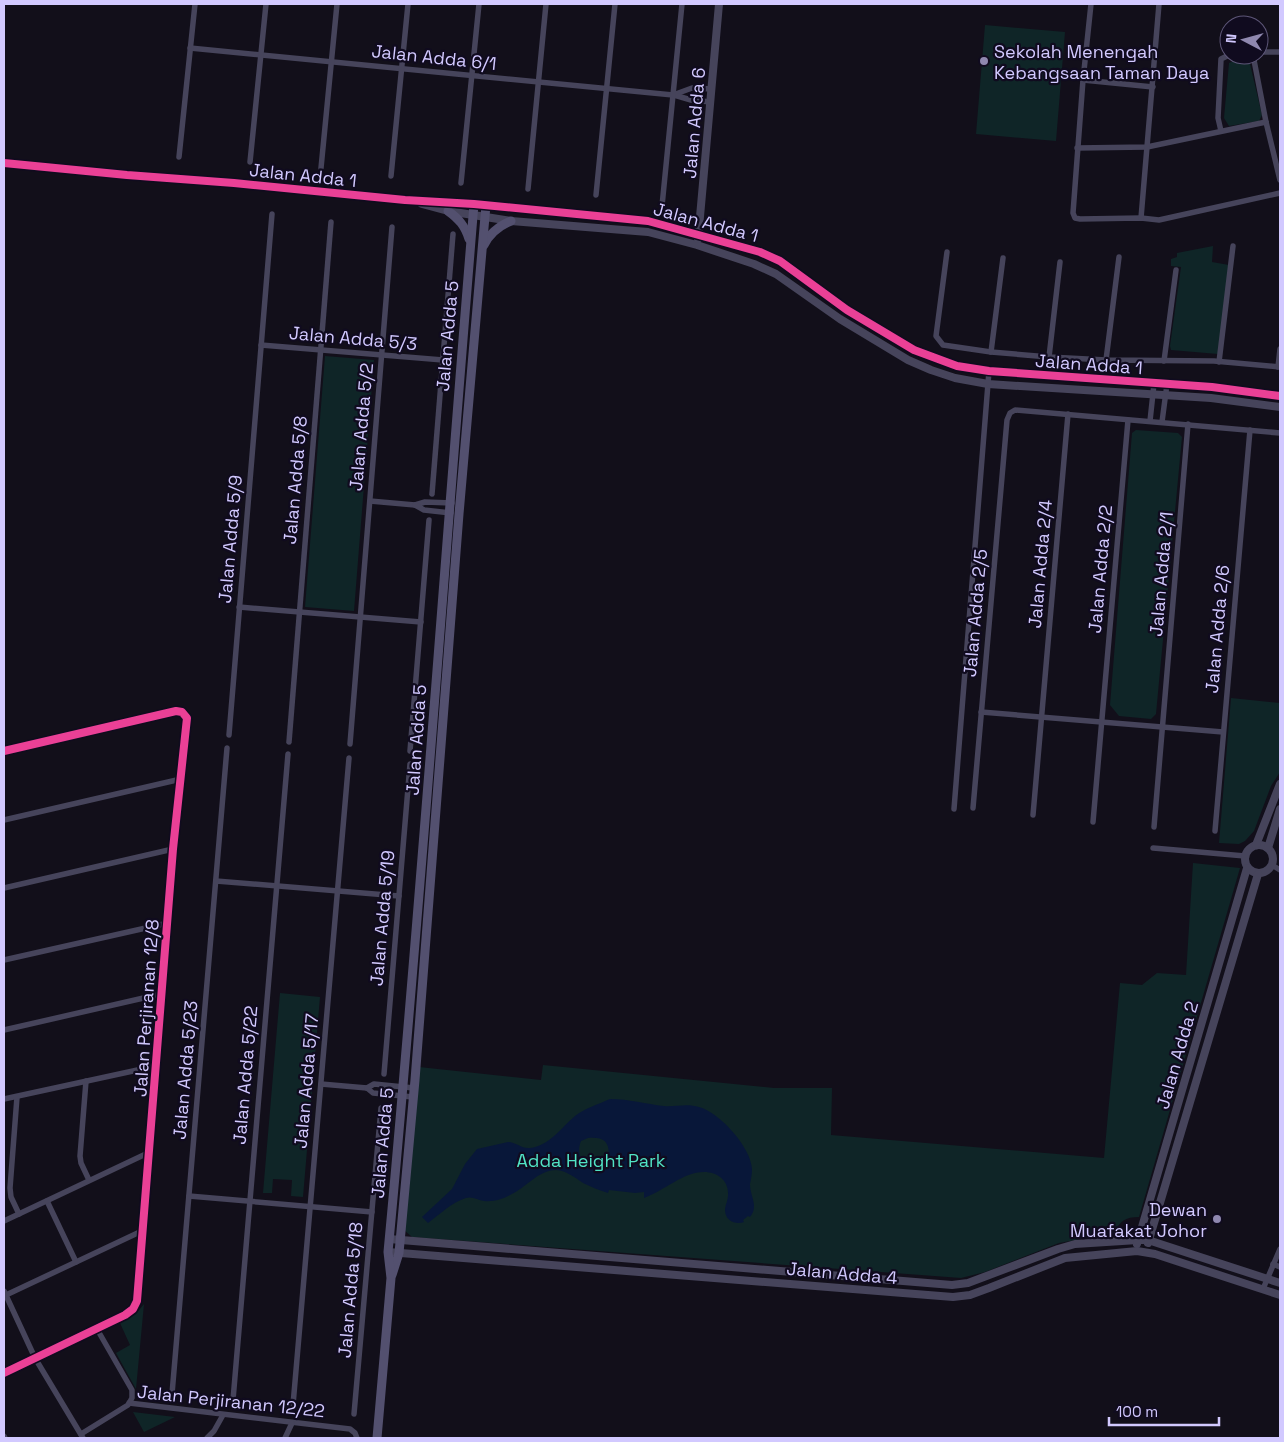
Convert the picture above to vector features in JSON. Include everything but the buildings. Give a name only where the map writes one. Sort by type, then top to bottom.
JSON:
[{"type":"main road","name":"Jalan Adda 5","points":[[455,503],[474,204]]},
{"type":"main road","name":"Jalan Adda 5","points":[[377,1438],[391,1278],[388,1252],[389,1239],[404,1086],[427,804],[454,513],[486,205]]},
{"type":"main road","points":[[448,211],[459,219],[467,230],[471,244]]},
{"type":"main road","points":[[482,249],[493,232],[511,221]]},
{"type":"main road","name":"Jalan Adda 5","points":[[391,1278],[399,1253],[437,804],[454,513]]},
{"type":"street","points":[[179,157],[194,4]]},
{"type":"street","points":[[250,162],[266,4]]},
{"type":"street","points":[[321,168],[337,4]]},
{"type":"street","points":[[391,176],[408,4]]},
{"type":"street","points":[[461,183],[479,4]]},
{"type":"street","points":[[528,189],[546,4]]},
{"type":"street","points":[[596,195],[615,4]]},
{"type":"street","points":[[662,206],[682,4]]},
{"type":"street","name":"Jalan Adda 6","points":[[697,246],[719,4]]},
{"type":"street","points":[[1091,4],[1077,148],[1073,213],[1076,218],[1141,218],[1159,220],[1280,193]]},
{"type":"street","points":[[1141,218],[1159,4]]},
{"type":"street","name":"Jalan Adda 6/1","points":[[190,48],[673,95]]},
{"type":"street","points":[[1221,131],[1218,118],[1222,65]]},
{"type":"street","points":[[1255,65],[1280,180]]},
{"type":"street","points":[[1083,80],[1153,87]]},
{"type":"street","points":[[673,95],[692,88],[712,89]]},
{"type":"street","points":[[673,95],[691,100],[710,102]]},
{"type":"street","points":[[1077,148],[1147,147],[1266,122]]},
{"type":"street","name":"Jalan Adda 1","points":[[4,163],[405,200],[474,204],[648,220],[760,252],[780,261],[847,310],[914,350],[958,366],[989,371],[1212,387],[1280,396]]},
{"type":"street","name":"Jalan Adda 1","points":[[405,200],[448,211],[511,221],[648,232],[754,264],[776,274],[840,319],[908,360],[955,378],[988,384],[1211,398],[1280,407]]},
{"type":"street","points":[[261,345],[272,214]]},
{"type":"street","name":"Jalan Adda 5/8","points":[[289,742],[331,222]]},
{"type":"street","name":"Jalan Adda 5/2","points":[[350,744],[392,227]]},
{"type":"street","points":[[432,494],[453,234]]},
{"type":"street","points":[[1219,362],[1233,246]]},
{"type":"street","points":[[947,252],[936,336],[939,342],[943,344],[991,352],[1106,360],[1219,362],[1279,367],[1280,349]]},
{"type":"street","points":[[1106,360],[1119,257]]},
{"type":"street","points":[[991,352],[1003,258]]},
{"type":"street","points":[[1049,356],[1060,262]]},
{"type":"street","points":[[1164,361],[1176,270]]},
{"type":"street","name":"Jalan Adda 5/3","points":[[261,345],[443,360]]},
{"type":"street","name":"Jalan Adda 5/9","points":[[229,735],[261,345]]},
{"type":"street","points":[[954,809],[989,371]]},
{"type":"street","points":[[1150,421],[1154,384]]},
{"type":"street","points":[[1162,422],[1167,384]]},
{"type":"street","name":"Jalan Adda 2/5","points":[[973,808],[1006,420],[1010,413],[1015,410],[1068,414]]},
{"type":"street","points":[[1068,414],[1280,433]]},
{"type":"street","name":"Jalan Adda 2/4","points":[[1033,815],[1068,414]]},
{"type":"street","name":"Jalan Adda 2/2","points":[[1093,822],[1128,420]]},
{"type":"street","name":"Jalan Adda 2/1","points":[[1154,826],[1188,424]]},
{"type":"street","name":"Jalan Adda 2/6","points":[[1215,831],[1250,430]]},
{"type":"street","points":[[370,501],[415,505],[425,502],[455,503]]},
{"type":"street","points":[[415,505],[424,510],[454,513]]},
{"type":"street","points":[[410,751],[429,520]]},
{"type":"street","points":[[239,607],[421,622]]},
{"type":"street","name":"Jalan Perjiranan 12/8","points":[[4,751],[176,711],[182,712],[186,718],[173,849],[137,1301],[133,1309],[125,1315],[97,1329]]},
{"type":"street","points":[[981,712],[1223,732]]},
{"type":"street","name":"Jalan Adda 5/23","points":[[172,1394],[228,748]]},
{"type":"street","name":"Jalan Adda 5/22","points":[[232,1400],[288,754]]},
{"type":"street","name":"Jalan Adda 5/17","points":[[293,1406],[349,758]]},
{"type":"street","name":"Jalan Adda 5/19","points":[[384,1074],[410,764]]},
{"type":"street","points":[[4,820],[181,779]]},
{"type":"street","points":[[1153,848],[1245,856],[1249,849],[1256,845],[1280,784]]},
{"type":"street","points":[[427,804],[437,804]]},
{"type":"street","points":[[1268,848],[1280,810]]},
{"type":"street","points":[[1247,868],[1258,874],[1266,872],[1272,865],[1272,854],[1268,848],[1256,845]]},
{"type":"street","points":[[4,888],[173,849]]},
{"type":"street","name":"Jalan Adda 2","points":[[1137,1251],[1138,1240],[1247,868],[1245,856]]},
{"type":"street","points":[[1272,865],[1280,870]]},
{"type":"street","name":"Jalan Adda 2","points":[[1147,1252],[1148,1240],[1258,874]]},
{"type":"street","points":[[216,881],[399,896]]},
{"type":"street","points":[[4,960],[168,923]]},
{"type":"street","points":[[4,1030],[161,994]]},
{"type":"street","points":[[4,1100],[86,1080],[156,1066]]},
{"type":"street","points":[[86,1080],[80,1156],[81,1163],[89,1180]]},
{"type":"street","points":[[321,1084],[367,1088],[374,1084],[404,1086],[413,1092]]},
{"type":"street","points":[[367,1088],[373,1093],[402,1096],[413,1092]]},
{"type":"street","points":[[17,1096],[10,1188],[11,1197],[19,1214]]},
{"type":"street","name":"Jalan Adda 5/18","points":[[354,1414],[380,1108]]},
{"type":"street","points":[[4,1221],[150,1152]]},
{"type":"street","points":[[189,1196],[372,1212]]},
{"type":"street","points":[[47,1201],[76,1262]]},
{"type":"street","points":[[1156,1214],[1154,1231],[1156,1236],[1170,1247]]},
{"type":"street","points":[[82,1436],[35,1358],[5,1293],[144,1230]]},
{"type":"street","name":"Jalan Adda 4","points":[[389,1239],[952,1285],[968,1283],[1075,1244],[1148,1240],[1280,1283]]},
{"type":"street","points":[[1263,1289],[1266,1278],[1280,1249]]},
{"type":"street","name":"Jalan Adda 4","points":[[388,1252],[954,1298],[970,1295],[1065,1258],[1137,1251],[1147,1252],[1280,1294]]},
{"type":"street","points":[[1273,1264],[1280,1267]]},
{"type":"street","points":[[4,1373],[97,1329],[132,1390],[132,1398],[129,1403]]},
{"type":"street","name":"Jalan Perjiranan 12/22","points":[[82,1436],[129,1403],[350,1429],[356,1435]]},
{"type":"street","points":[[207,1438],[214,1431],[223,1415]]},
{"type":"street","points":[[285,1438],[292,1423]]},
{"type":"green space","points":[[985,25],[1065,32],[1056,141],[976,134]]},
{"type":"green space","points":[[1229,65],[1250,65],[1262,115],[1259,121],[1229,126],[1224,118]]},
{"type":"green space","points":[[1213,246],[1212,262],[1229,265],[1218,354],[1171,350],[1181,267],[1171,266],[1171,259],[1177,257],[1177,253]]},
{"type":"green space","points":[[325,356],[374,360],[354,611],[305,607]]},
{"type":"green space","points":[[1136,430],[1178,433],[1182,437],[1156,714],[1151,719],[1119,716],[1110,705],[1132,433]]},
{"type":"green space","points":[[1231,698],[1280,703],[1280,772],[1271,786],[1254,831],[1245,841],[1239,844],[1219,843]]},
{"type":"green space","name":"Adda Height Park","points":[[1193,863],[1240,868],[1139,1217],[1124,1220],[1118,1225],[1114,1233],[1059,1243],[985,1272],[961,1278],[412,1237],[404,1230],[419,1067],[541,1080],[543,1065],[774,1088],[832,1088],[831,1135],[1104,1158],[1120,983],[1142,985],[1157,973],[1186,975]]},
{"type":"green space","points":[[280,993],[320,997],[303,1197],[291,1196],[292,1180],[273,1179],[272,1193],[263,1193]]},
{"type":"green space","points":[[144,1304],[136,1389],[116,1353],[130,1345],[120,1323],[136,1314]]},
{"type":"green space","points":[[133,1412],[175,1417],[144,1432]]},
{"type":"water","points":[[610,1099],[664,1106],[695,1106],[707,1110],[716,1116],[740,1141],[750,1160],[752,1175],[750,1189],[754,1209],[750,1217],[748,1216],[741,1223],[734,1222],[727,1217],[725,1210],[728,1195],[727,1186],[722,1178],[709,1172],[696,1173],[681,1178],[644,1198],[644,1192],[635,1193],[609,1190],[608,1193],[583,1183],[567,1173],[556,1170],[543,1173],[516,1192],[501,1199],[482,1201],[466,1198],[451,1206],[428,1223],[422,1217],[452,1189],[465,1164],[477,1149],[508,1142],[527,1148],[537,1147],[549,1140],[579,1113]],"holes":[[[593,1138],[604,1140],[609,1150],[609,1155],[599,1167],[585,1163],[580,1156],[579,1146],[581,1141]]]},
{"type":"cycle path","points":[[4,163],[648,221],[760,252],[780,261],[847,310],[914,350],[957,366],[989,371],[1212,387],[1280,396]]},
{"type":"cycle path","points":[[4,751],[176,711],[182,712],[187,718],[173,849],[137,1301],[133,1309],[125,1315],[4,1373]]},
{"type":"place","name":"Sekolah Menengah Kebangsaan Taman Daya","points":[[984,61]]},
{"type":"place","name":"Dewan Muafakat Johor","points":[[1217,1219]]}]
